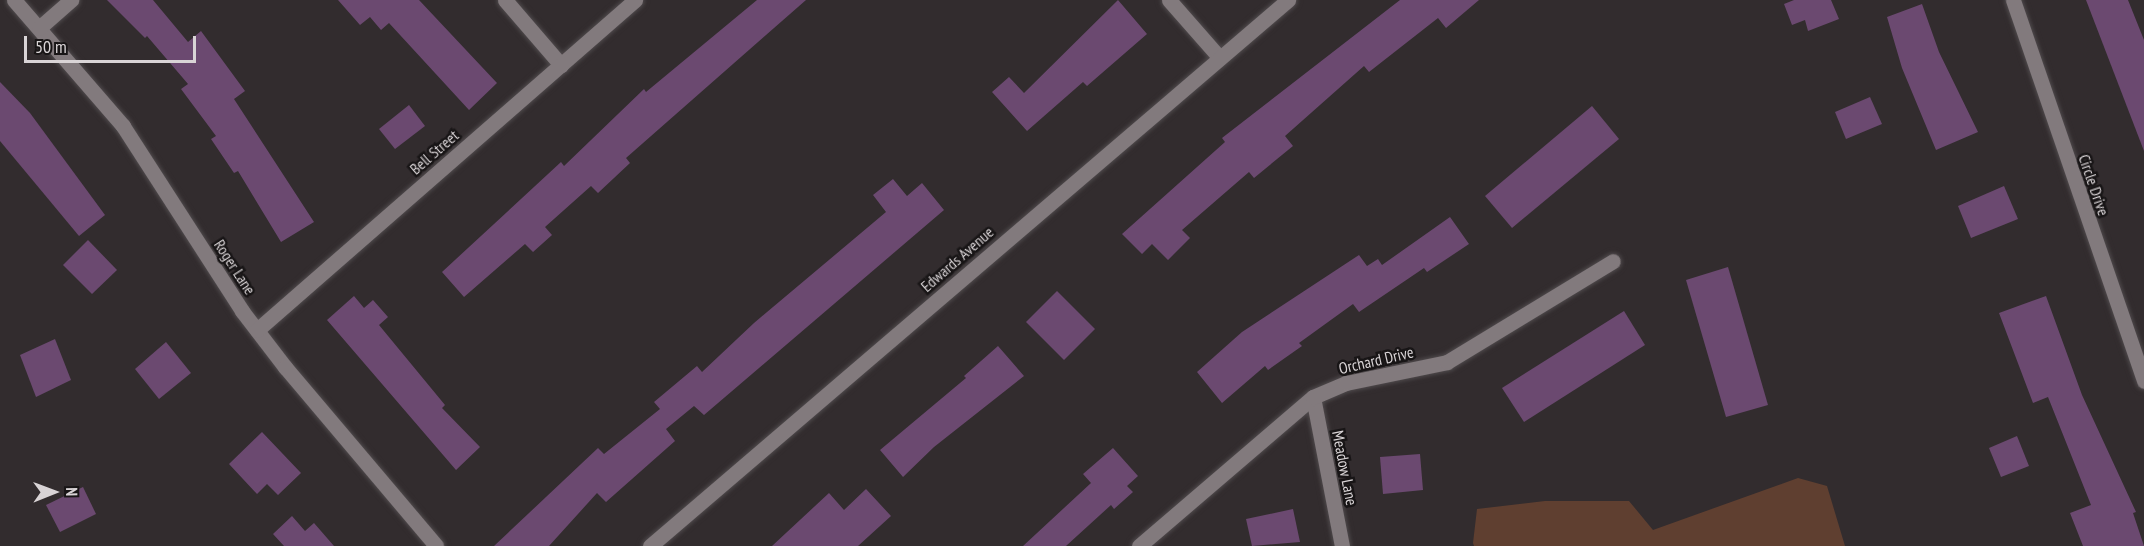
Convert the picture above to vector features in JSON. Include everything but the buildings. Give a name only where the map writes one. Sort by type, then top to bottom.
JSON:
[{"type":"street","name":"Roger Lane","points":[[14,0],[123,126],[257,330],[436,546]]},
{"type":"street","points":[[39,28],[71,0]]},
{"type":"street","points":[[505,0],[561,65]]},
{"type":"street","name":"Bell Street","points":[[257,330],[635,0]]},
{"type":"street","points":[[1170,0],[1220,58]]},
{"type":"street","name":"Edwards Avenue","points":[[650,546],[1288,0]]},
{"type":"street","name":"Circle Drive","points":[[2013,0],[2139,351],[2144,381]]},
{"type":"street","name":"Orchard Drive","points":[[1139,546],[1313,397],[1346,383],[1447,362],[1613,261]]},
{"type":"street","name":"Meadow Lane","points":[[1313,397],[1342,546]]},
{"type":"shaded area","points":[[1798,478],[1827,486],[1845,546],[1474,546],[1473,543],[1477,509],[1545,501],[1629,501],[1653,530]]}]
